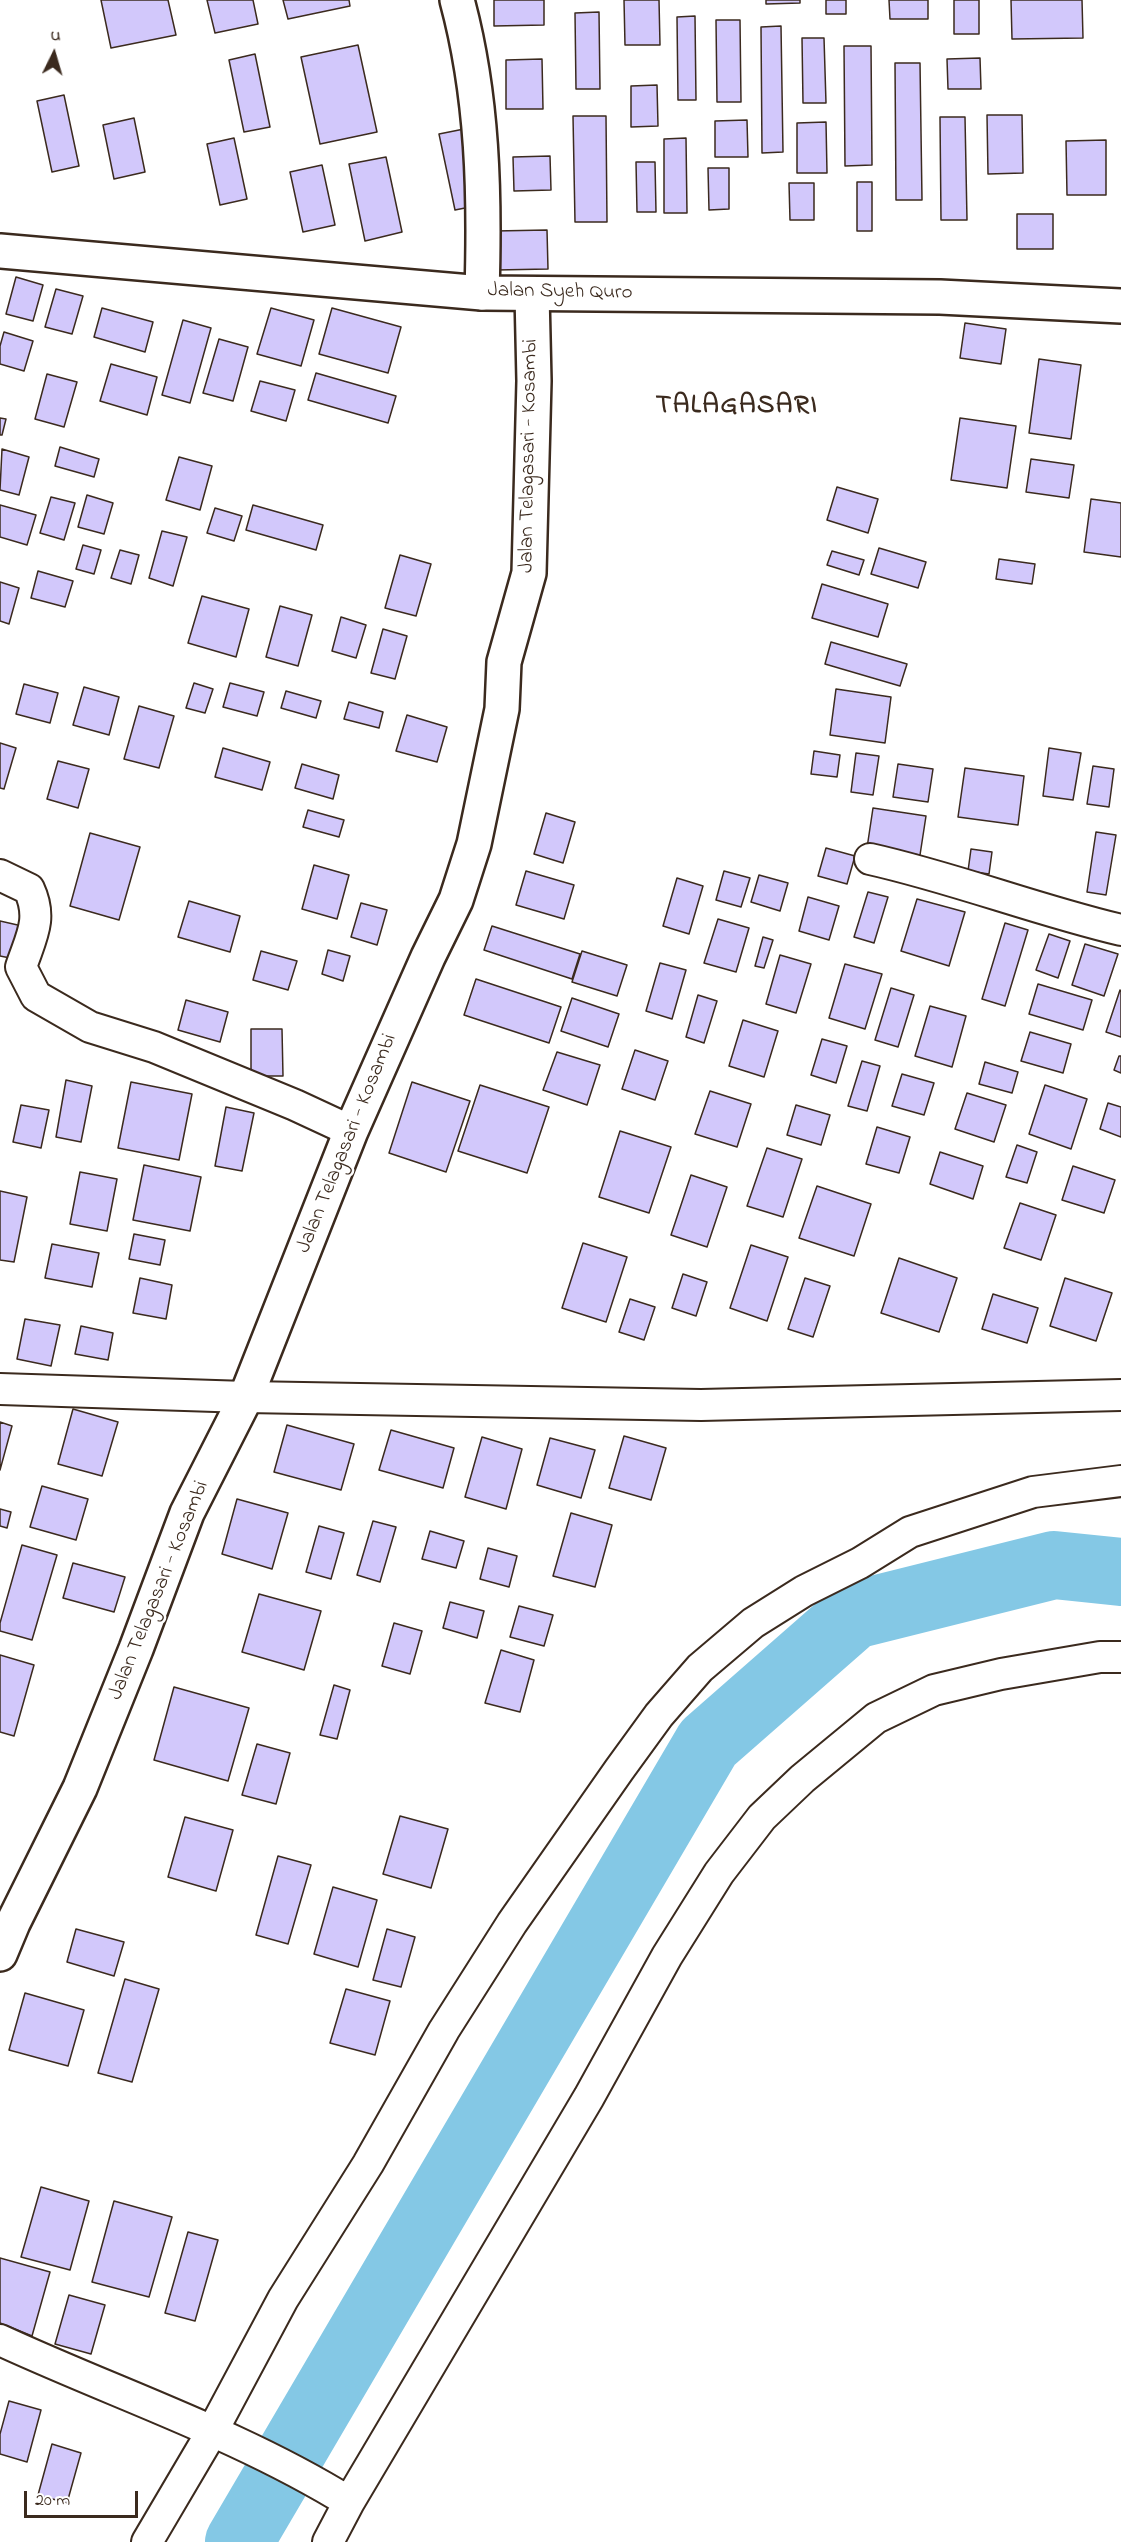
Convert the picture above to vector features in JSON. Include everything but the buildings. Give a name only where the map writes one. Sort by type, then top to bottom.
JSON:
[{"type":"main road","points":[[457,0],[464,26],[481,129],[484,230],[482,293]]},
{"type":"main road","name":"Jalan Syeh Quro","points":[[0,250],[482,293],[940,297],[1121,306]]},
{"type":"main road","name":"Jalan Telagasari - Kosambi","points":[[0,1953],[80,1788],[187,1513],[246,1397],[351,1131],[392,1035],[456,900],[474,844],[502,709],[504,662],[530,573],[534,381],[532,294]]},
{"type":"street","points":[[870,859],[918,870],[1067,916],[1121,930]]},
{"type":"street","points":[[0,875],[29,889],[36,903],[36,920],[21,967],[36,996],[90,1027],[154,1047],[351,1131]]},
{"type":"street","points":[[0,1389],[246,1397],[701,1405],[1121,1395]]},
{"type":"street","points":[[147,2542],[225,2436],[283,2299],[368,2164],[444,2030],[512,1923],[659,1714],[700,1668],[753,1623],[804,1591],[860,1563],[910,1532],[1033,1492],[1121,1481]]},
{"type":"street","points":[[328,2542],[340,2496],[589,2097],[667,1956],[719,1873],[762,1817],[802,1779],[876,1718],[934,1690],[1001,1674],[1100,1657],[1121,1657]]},
{"type":"street","points":[[0,2340],[58,2367],[225,2436],[340,2496]]},
{"type":"waterway","points":[[239,2542],[708,1743],[854,1615],[1054,1565],[1121,1572]]},
{"type":"district","name":"TALAGASARI","points":[[737,408]]}]
